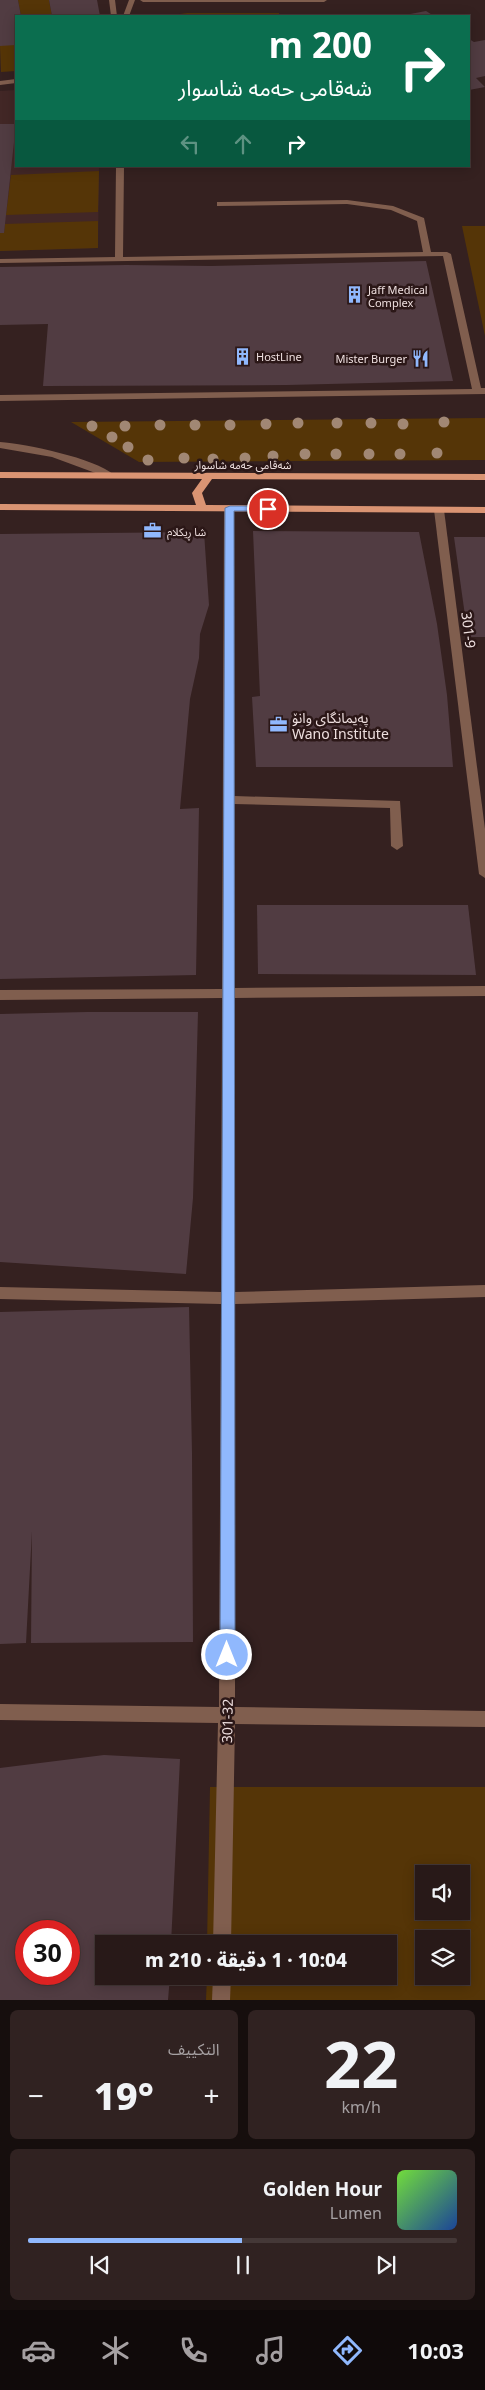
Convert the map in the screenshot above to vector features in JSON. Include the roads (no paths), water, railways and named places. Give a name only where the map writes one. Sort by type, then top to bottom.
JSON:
[{"type":"main road","name":"شەقامی حەمە شاسوار","points":[[0,475],[485,477]]},
{"type":"main road","points":[[202,508],[197,493],[210,476]]},
{"type":"main road","points":[[0,507],[485,510]]},
{"type":"street","points":[[112,0],[114,15]]},
{"type":"street","points":[[126,15],[132,0]]},
{"type":"street","points":[[143,0],[324,0]]},
{"type":"street","points":[[0,83],[15,81]]},
{"type":"street","points":[[118,259],[120,167]]},
{"type":"street","points":[[220,204],[347,202],[393,208],[421,220],[427,254]]},
{"type":"street","points":[[0,261],[447,254],[481,391],[0,398]]},
{"type":"street","points":[[0,445],[43,451],[74,460],[109,475]]},
{"type":"street","name":"301-32","points":[[222,1935],[227,1714],[230,508]]},
{"type":"street","name":"301-9","points":[[439,510],[485,874]]},
{"type":"street","points":[[229,800],[396,804],[397,846]]},
{"type":"street","points":[[0,995],[485,991]]},
{"type":"street","points":[[0,1294],[228,1298],[485,1291]]},
{"type":"street","points":[[0,1712],[485,1719]]},
{"type":"street","points":[[221,2000],[222,1985]]},
{"type":"place","name":"Jaff Medical Complex","points":[[354,295]]},
{"type":"place","name":"HostLine","points":[[242,356]]},
{"type":"place","name":"Mister Burger","points":[[421,358]]},
{"type":"place","name":"شا ڕیکلام","points":[[153,531]]},
{"type":"place","name":"پەیمانگای وانۆ Wano Institute","points":[[278,725]]}]
